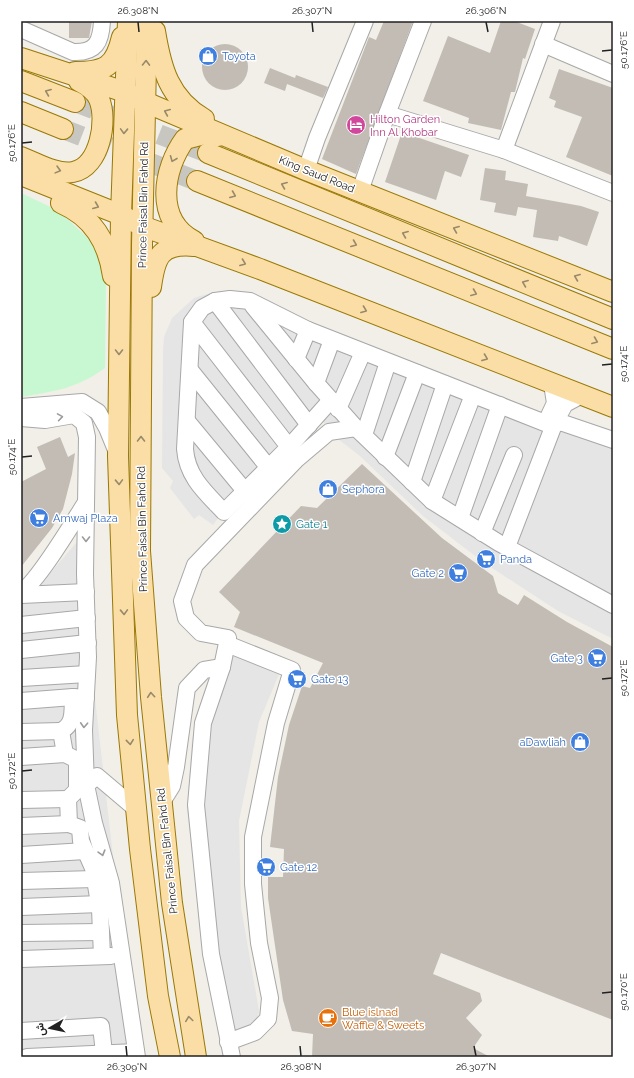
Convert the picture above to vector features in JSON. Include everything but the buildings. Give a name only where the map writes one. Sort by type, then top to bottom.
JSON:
[{"type":"main road","points":[[61,71],[97,71],[113,62],[118,54],[127,21]]},
{"type":"main road","name":"Prince Faisal Bin Fahd Rd","points":[[127,21],[121,215],[118,456],[127,715],[136,809],[158,996],[170,1057]]},
{"type":"main road","name":"Prince Faisal Bin Fahd Rd","points":[[147,21],[142,226],[140,551],[151,697],[172,903],[196,1057]]},
{"type":"main road","points":[[154,21],[159,55],[174,93],[185,106],[197,115],[258,150]]},
{"type":"main road","name":"King Saud Road","points":[[21,58],[125,92],[227,138],[613,292]]},
{"type":"main road","points":[[21,157],[56,170],[75,171],[86,166],[92,158],[102,127],[102,107],[99,98],[93,90],[85,84],[39,65]]},
{"type":"main road","points":[[21,81],[75,102]]},
{"type":"main road","points":[[21,112],[63,129]]},
{"type":"main road","points":[[220,254],[187,237],[179,228],[168,207],[166,192],[170,166],[175,153],[185,139],[204,134],[227,138]]},
{"type":"main road","name":"King Saud Road","points":[[208,154],[613,319]]},
{"type":"main road","points":[[21,174],[121,215],[142,226],[220,254],[613,407]]},
{"type":"main road","points":[[197,181],[613,349]]},
{"type":"main road","points":[[21,185],[75,209],[88,219],[106,249],[111,263],[119,320]]},
{"type":"main road","points":[[141,368],[154,266],[158,257],[170,248],[185,246],[199,247]]},
{"type":"street","points":[[21,29],[72,52],[81,52],[91,49],[98,44],[101,35],[102,21]]},
{"type":"street","points":[[306,170],[317,138],[365,21]]},
{"type":"street","points":[[360,191],[387,114],[423,21]]},
{"type":"street","points":[[504,150],[552,21]]},
{"type":"street","points":[[543,44],[613,74]]},
{"type":"street","points":[[387,114],[504,150],[613,193]]},
{"type":"street","points":[[230,517],[203,491],[186,464],[192,322],[202,308],[215,301],[230,299],[250,301],[308,330],[473,395],[550,422],[576,427],[613,440]]},
{"type":"street","points":[[215,301],[309,425]]},
{"type":"street","points":[[250,301],[334,404],[385,457],[432,501],[482,533],[613,605]]},
{"type":"street","points":[[192,322],[289,447]]},
{"type":"street","points":[[296,359],[308,330]]},
{"type":"street","points":[[316,383],[332,340]]},
{"type":"street","points":[[227,644],[292,670],[276,723],[253,837],[253,884],[260,943],[270,998],[268,1019],[255,1032],[230,1049],[211,954],[196,805],[203,723],[222,667],[228,638],[201,633],[186,618],[182,602],[195,564],[230,517],[245,491],[309,425],[334,404],[363,352]]},
{"type":"street","points":[[360,431],[388,362]]},
{"type":"street","points":[[190,370],[268,468]]},
{"type":"street","points":[[385,457],[417,373]]},
{"type":"street","points":[[412,482],[445,384]]},
{"type":"street","points":[[503,545],[550,422],[555,403],[552,384]]},
{"type":"street","points":[[432,501],[473,395]]},
{"type":"street","points":[[550,422],[565,404],[582,395]]},
{"type":"street","points":[[21,407],[82,402],[98,412],[107,428],[118,456]]},
{"type":"street","points":[[460,518],[500,405]]},
{"type":"street","points":[[21,418],[45,420],[74,415],[84,423],[87,437],[86,592],[88,643],[87,674],[68,728],[61,730],[21,732]]},
{"type":"street","points":[[187,421],[245,491]]},
{"type":"street","points":[[230,517],[329,432],[360,431]]},
{"type":"street","points":[[482,533],[514,455]]},
{"type":"street","points":[[21,592],[26,589],[37,575],[86,502]]},
{"type":"street","points":[[21,595],[86,592]]},
{"type":"street","points":[[21,624],[87,618]]},
{"type":"street","points":[[21,650],[88,643]]},
{"type":"street","points":[[162,802],[172,786],[175,773],[187,688],[204,670],[222,667]]},
{"type":"street","points":[[21,678],[87,674]]},
{"type":"street","points":[[21,701],[79,697]]},
{"type":"street","points":[[27,1057],[104,1053],[137,1054],[111,884],[94,823],[86,785],[84,730],[79,697]]},
{"type":"street","points":[[61,730],[65,754]]},
{"type":"street","points":[[21,757],[65,754],[77,760],[77,790],[68,799],[21,800]]},
{"type":"street","points":[[86,785],[97,776],[136,809]]},
{"type":"street","points":[[68,799],[70,824]]},
{"type":"street","points":[[21,826],[70,824],[80,828],[81,841],[93,868],[100,904],[102,956]]},
{"type":"street","points":[[21,855],[85,851]]},
{"type":"street","points":[[21,881],[95,879]]},
{"type":"street","points":[[21,907],[100,904]]},
{"type":"street","points":[[21,934],[101,932]]},
{"type":"street","points":[[21,959],[121,955]]},
{"type":"street","points":[[21,1031],[101,1026],[104,1053]]},
{"type":"green space","points":[[21,193],[59,211],[96,246],[106,276],[105,368],[75,385],[55,391],[21,397]]},
{"type":"shaded area","points":[[207,294],[232,295],[518,408],[550,413],[613,439],[613,639],[558,611],[483,562],[423,516],[360,456],[329,432],[322,419],[228,505],[213,525],[199,515],[194,519],[170,488],[173,481],[162,468],[163,352],[164,337],[172,318],[194,298]]},
{"type":"shaded area","points":[[77,542],[136,1057],[21,1057],[21,607]]},
{"type":"shaded area","points":[[225,645],[282,667],[259,722],[239,821],[241,907],[259,1011],[254,1036],[223,1046],[201,936],[187,808],[192,738],[207,706]]},
{"type":"tunnel","points":[[75,102],[208,153]]},
{"type":"tunnel","points":[[63,129],[197,181]]},
{"type":"place","name":"Toyota","points":[[208,56]]},
{"type":"place","name":"Hilton Garden Inn Al Khobar","points":[[356,125]]},
{"type":"place","name":"Sephora","points":[[328,489]]},
{"type":"place","name":"Amwaj Plaza","points":[[39,518]]},
{"type":"place","name":"Gate 1","points":[[282,524]]},
{"type":"place","name":"Panda","points":[[486,559]]},
{"type":"place","name":"Gate 2","points":[[458,573]]},
{"type":"place","name":"Gate 3","points":[[597,658]]},
{"type":"place","name":"Gate 13","points":[[297,679]]},
{"type":"place","name":"aDawliah","points":[[580,742]]},
{"type":"place","name":"Gate 12","points":[[266,867]]},
{"type":"place","name":"Blue islnad Waffle & Sweets","points":[[328,1018]]}]
